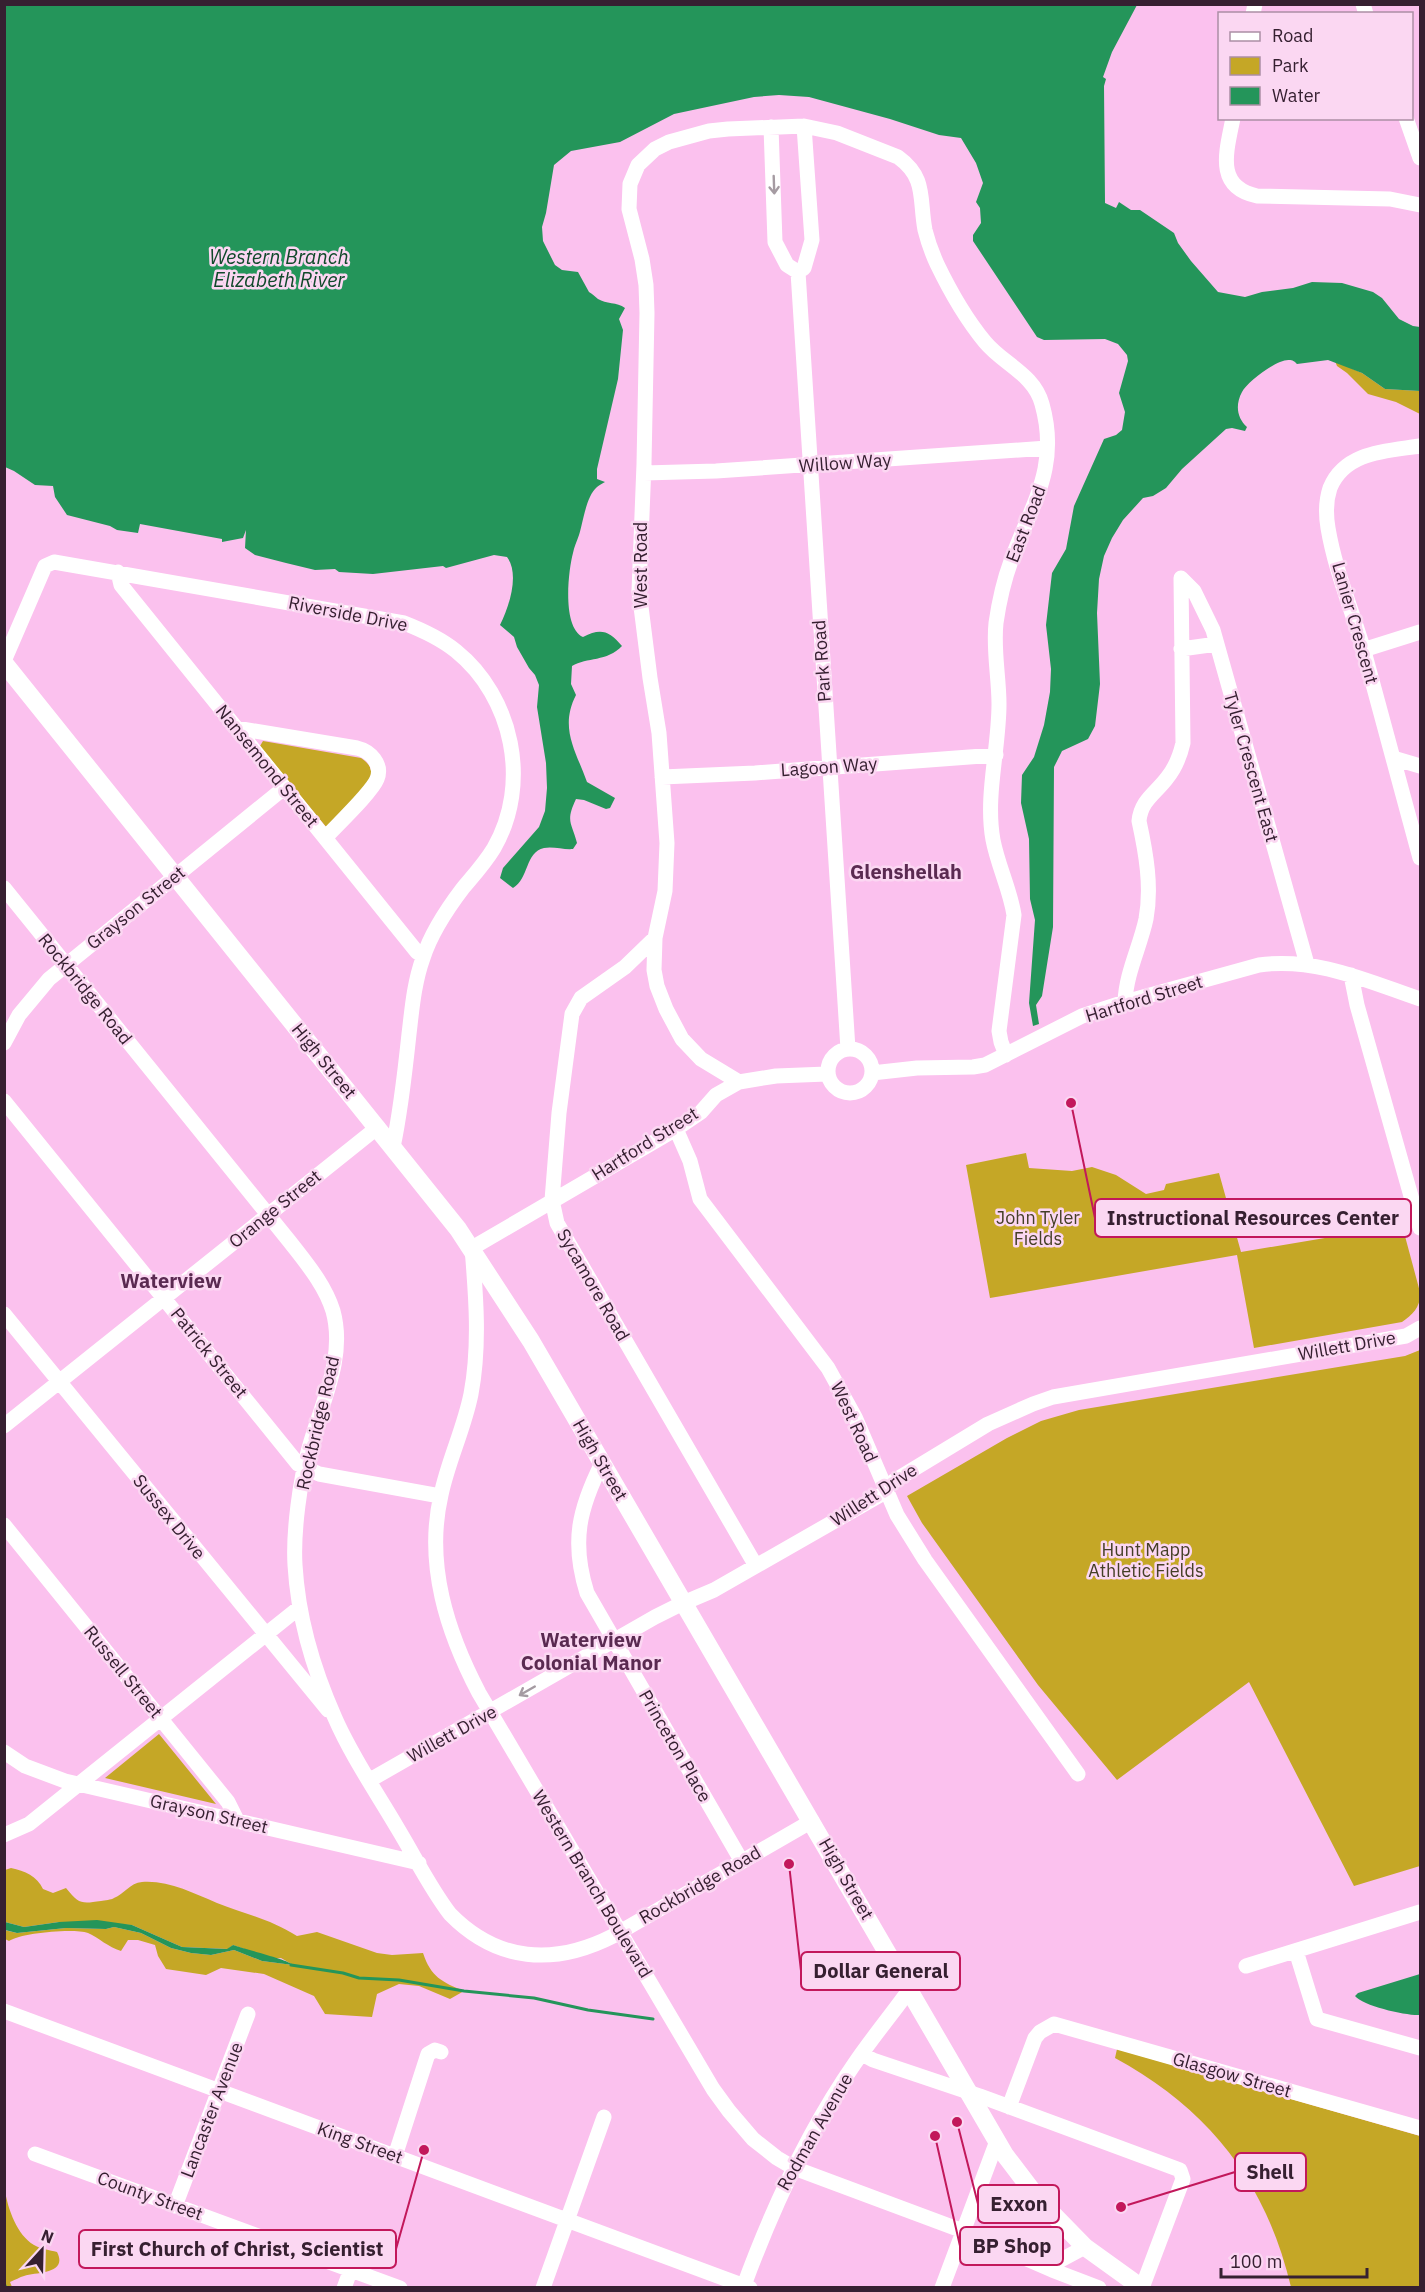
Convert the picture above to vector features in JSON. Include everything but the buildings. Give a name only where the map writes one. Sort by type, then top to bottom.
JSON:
[{"type":"main road","name":"High Street","points":[[4,662],[378,1127],[472,1248],[531,1341],[1015,2169],[1040,2201],[1085,2247],[1142,2288]]},
{"type":"street","points":[[1233,120],[1225,159],[1226,168],[1233,184],[1248,194],[1390,199],[1420,205]]},
{"type":"street","points":[[1407,120],[1420,158]]},
{"type":"street","points":[[776,126],[776,242],[787,265],[798,272]]},
{"type":"street","name":"East Road","points":[[776,126],[804,126],[837,133],[898,157],[912,169],[921,186],[926,231],[938,265],[985,343],[1022,374],[1036,390],[1042,405],[1047,448],[1043,482],[1010,563],[996,622],[999,703],[991,801],[992,828],[993,842],[1012,901],[1014,915],[999,1031],[1000,1042],[1006,1056]]},
{"type":"street","name":"West Road","points":[[739,1082],[701,1059],[674,1027],[657,986],[654,970],[655,938],[665,891],[666,873],[659,733],[648,668],[639,591],[644,474],[646,285],[629,209],[630,184],[634,173],[646,156],[669,142],[709,131],[776,126]]},
{"type":"street","name":"Park Road","points":[[804,126],[812,240],[804,268],[798,272],[848,1049]]},
{"type":"street","name":"Lanier Crescent","points":[[1420,446],[1362,456],[1342,470],[1330,488],[1327,512],[1327,526],[1420,858]]},
{"type":"street","name":"Willow Way","points":[[644,474],[1047,448]]},
{"type":"street","name":"Riverside Drive","points":[[4,662],[45,566],[54,562],[404,622],[425,631],[456,651],[483,680],[502,715],[511,743],[513,773],[508,815],[494,848],[445,913],[423,956],[414,996],[393,1147]]},
{"type":"street","name":"Nansemond Street","points":[[118,572],[121,585],[417,952],[423,956]]},
{"type":"street","name":"Tyler Crescent East","points":[[1181,649],[1181,578],[1194,591],[1208,617],[1217,644],[1307,964]]},
{"type":"street","points":[[1363,650],[1420,632]]},
{"type":"street","points":[[1125,1002],[1128,980],[1139,946],[1148,902],[1140,812],[1148,797],[1168,778],[1176,765],[1183,743],[1181,649],[1217,644]]},
{"type":"street","points":[[236,728],[357,748],[370,754],[378,769],[376,782],[325,838]]},
{"type":"street","name":"Lagoon Way","points":[[662,777],[996,755]]},
{"type":"street","points":[[1393,758],[1420,766]]},
{"type":"street","name":"Grayson Street","points":[[4,1043],[25,1006],[66,965],[284,788]]},
{"type":"street","name":"Rockbridge Road","points":[[4,888],[318,1279],[333,1312],[336,1331],[334,1365],[309,1449],[295,1543],[296,1585],[300,1607],[310,1649],[336,1719],[442,1904],[474,1935],[504,1949],[536,1956],[561,1955],[596,1945],[812,1821]]},
{"type":"street","name":"Sycamore Road","points":[[655,938],[625,968],[581,998],[572,1014],[559,1113],[552,1200],[557,1223],[756,1566]]},
{"type":"street","name":"Hartford Street","points":[[872,1073],[928,1067],[985,1065],[1082,1016],[1259,965],[1307,964],[1351,975],[1420,999]]},
{"type":"street","points":[[1351,975],[1357,1005],[1420,1228]]},
{"type":"street","points":[[848,1049],[860,1051],[866,1055],[872,1066],[872,1073],[868,1085],[863,1090],[851,1094],[844,1093],[833,1086],[827,1074],[830,1060],[848,1049]]},
{"type":"street","name":"Hartford Street","points":[[472,1248],[676,1129],[701,1112],[716,1095],[739,1082],[827,1074]]},
{"type":"street","name":"Patrick Street","points":[[4,1101],[298,1464],[305,1469]]},
{"type":"street","name":"Orange Street","points":[[4,1426],[378,1127]]},
{"type":"street","name":"West Road","points":[[676,1129],[688,1154],[700,1199],[828,1368],[855,1417],[897,1515],[927,1563],[1078,1774]]},
{"type":"street","name":"Western Branch Boulevard","points":[[472,1248],[476,1346],[474,1372],[465,1416],[440,1496],[436,1525],[436,1556],[445,1614],[465,1667],[713,2090],[762,2147],[794,2168],[963,2232],[1099,2288]]},
{"type":"street","name":"Sussex Drive","points":[[4,1314],[336,1719]]},
{"type":"street","name":"Willett Drive","points":[[370,1780],[684,1602],[708,1594],[885,1491],[894,1481],[988,1424],[1011,1413],[1053,1398],[1406,1336],[1420,1328]]},
{"type":"street","name":"Princeton Place","points":[[602,1463],[583,1505],[577,1541],[578,1558],[587,1593],[741,1860]]},
{"type":"street","points":[[305,1469],[319,1474],[440,1496]]},
{"type":"street","name":"Russell Street","points":[[4,1525],[228,1802],[237,1820]]},
{"type":"street","points":[[4,1835],[29,1824],[300,1607]]},
{"type":"street","name":"Grayson Street","points":[[4,1752],[33,1769],[79,1784],[418,1863]]},
{"type":"street","points":[[1246,1966],[1420,1912]]},
{"type":"street","points":[[1296,1951],[1317,2019],[1420,2048]]},
{"type":"street","name":"Rodman Avenue","points":[[746,2287],[775,2205],[794,2168],[862,2054],[910,1989]]},
{"type":"street","name":"King Street","points":[[4,2011],[746,2287]]},
{"type":"street","name":"Lancaster Avenue","points":[[175,2206],[248,2014]]},
{"type":"street","name":"Glasgow Street","points":[[1009,2107],[1033,2042],[1044,2029],[1054,2024],[1420,2128]]},
{"type":"street","points":[[395,2156],[428,2054],[435,2050],[441,2052]]},
{"type":"street","points":[[862,2054],[873,2060],[969,2092],[1180,2170],[1182,2179],[1142,2288]]},
{"type":"street","points":[[543,2288],[604,2117]]},
{"type":"street","points":[[942,2288],[997,2141]]},
{"type":"street","name":"County Street","points":[[35,2154],[400,2288]]},
{"type":"street","points":[[1031,2259],[1059,2261],[1085,2247]]},
{"type":"street","points":[[344,2288],[351,2269]]},
{"type":"green space","points":[[1335,361],[1362,373],[1385,389],[1420,391],[1420,414],[1396,402],[1368,394],[1337,366]]},
{"type":"green space","points":[[263,741],[361,758],[370,768],[370,782],[327,828],[260,746]]},
{"type":"green space","name":"John Tyler Fields","points":[[1026,1153],[1029,1168],[1072,1171],[1092,1167],[1116,1175],[1146,1194],[1164,1190],[1166,1184],[1219,1173],[1241,1252],[1402,1225],[1420,1292],[1418,1306],[1402,1322],[1254,1348],[1237,1255],[990,1298],[966,1165]]},
{"type":"green space","name":"Hunt Mapp Athletic Fields","points":[[1420,1350],[1420,1866],[1354,1886],[1249,1682],[1117,1780],[1038,1685],[922,1523],[907,1496],[1041,1421],[1079,1410],[1405,1356]]},
{"type":"green space","points":[[159,1734],[216,1804],[105,1778]]},
{"type":"green space","points":[[11,1868],[30,1875],[43,1889],[53,1893],[66,1888],[81,1902],[113,1899],[131,1886],[142,1882],[161,1883],[267,1921],[297,1936],[317,1932],[377,1953],[392,1955],[423,1953],[438,1978],[464,1991],[450,1999],[419,1986],[399,1984],[377,1994],[372,2017],[325,2014],[314,1996],[264,1974],[221,1968],[206,1975],[166,1969],[158,1956],[155,1945],[138,1940],[128,1940],[121,1951],[88,1933],[81,1932],[60,1931],[35,1934],[9,1941],[5,1939],[4,1930],[17,1933],[66,1928],[106,1929],[114,1927],[141,1933],[171,1948],[191,1953],[211,1955],[234,1950],[262,1961],[293,1965],[281,1958],[273,1959],[233,1945],[228,1949],[182,1947],[132,1925],[59,1922],[24,1927],[5,1922],[5,1870]]},
{"type":"green space","points":[[1117,2049],[1420,2136],[1420,2287],[1291,2287],[1280,2249],[1266,2214],[1249,2182],[1229,2152],[1179,2101],[1149,2078],[1115,2058]]},
{"type":"green space","points":[[5,2191],[8,2206],[23,2235],[36,2246],[57,2252],[59,2259],[55,2268],[50,2271],[19,2278],[10,2282],[12,2287],[5,2287]]},
{"type":"water","name":"Western Branch Elizabeth River","points":[[4,5],[1137,5],[1112,52],[1103,77],[1106,79],[1104,86],[1105,203],[1116,208],[1119,202],[1131,210],[1140,210],[1174,233],[1191,261],[1218,292],[1245,297],[1312,282],[1342,283],[1373,292],[1382,298],[1399,319],[1420,327],[1420,391],[1385,389],[1362,373],[1328,360],[1297,364],[1289,360],[1277,363],[1256,377],[1242,392],[1238,402],[1238,411],[1247,427],[1245,431],[1226,429],[1182,469],[1166,488],[1153,496],[1143,498],[1123,520],[1112,538],[1104,556],[1099,579],[1097,613],[1100,684],[1095,726],[1088,739],[1062,751],[1054,767],[1053,927],[1042,996],[1036,1005],[1039,1024],[1033,1026],[1029,1003],[1035,920],[1030,899],[1029,839],[1021,803],[1022,775],[1034,757],[1044,725],[1050,692],[1051,669],[1046,625],[1052,573],[1066,549],[1074,506],[1104,439],[1122,430],[1125,412],[1119,393],[1128,361],[1127,355],[1118,344],[1105,339],[1044,340],[1037,337],[973,241],[973,235],[981,223],[980,208],[976,202],[983,183],[976,163],[961,138],[939,135],[809,97],[779,95],[754,97],[674,114],[620,142],[571,151],[554,165],[542,227],[543,241],[555,265],[562,270],[578,272],[589,292],[598,299],[625,308],[619,319],[623,330],[618,379],[597,469],[597,479],[605,482],[593,491],[588,503],[573,551],[568,585],[569,611],[576,631],[583,637],[594,632],[604,632],[622,646],[610,655],[572,666],[571,684],[576,695],[569,718],[574,750],[587,782],[615,798],[610,808],[606,809],[576,799],[570,818],[577,843],[573,849],[544,848],[538,850],[530,860],[522,879],[513,888],[500,878],[503,868],[539,827],[545,811],[547,788],[546,763],[537,707],[539,685],[517,647],[514,637],[500,625],[512,591],[513,572],[507,557],[494,555],[446,568],[443,566],[373,574],[339,572],[335,569],[315,570],[255,555],[245,548],[246,530],[243,538],[222,542],[222,539],[140,524],[138,533],[117,530],[110,526],[67,515],[55,497],[53,486],[35,485],[5,467]]},
{"type":"water","points":[[97,1920],[132,1925],[182,1947],[227,1949],[233,1945],[293,1965],[262,1961],[234,1950],[211,1955],[191,1953],[171,1948],[141,1933],[114,1927],[106,1929],[66,1928],[17,1933],[5,1930],[5,1922],[24,1927]]},
{"type":"water","points":[[1420,1974],[1420,2015],[1386,2010],[1355,1996],[1358,1993]]},
{"type":"waterway","points":[[291,1965],[343,1973],[359,1978],[399,1980],[464,1991],[534,1998],[588,2010],[653,2019]]},
{"type":"waterway","points":[[4,2283],[6,2288]]},
{"type":"place","name":"Instructional Resources Center","points":[[1071,1103]]},
{"type":"place","name":"Dollar General","points":[[789,1864]]},
{"type":"place","name":"Exxon","points":[[957,2122]]},
{"type":"place","name":"BP Shop","points":[[935,2136]]},
{"type":"place","name":"First Church of Christ, Scientist","points":[[424,2150]]},
{"type":"place","name":"Shell","points":[[1121,2207]]},
{"type":"district","name":"Glenshellah","points":[[906,872]]},
{"type":"district","name":"Waterview","points":[[171,1281]]},
{"type":"district","name":"Waterview Colonial Manor","points":[[591,1652]]}]
